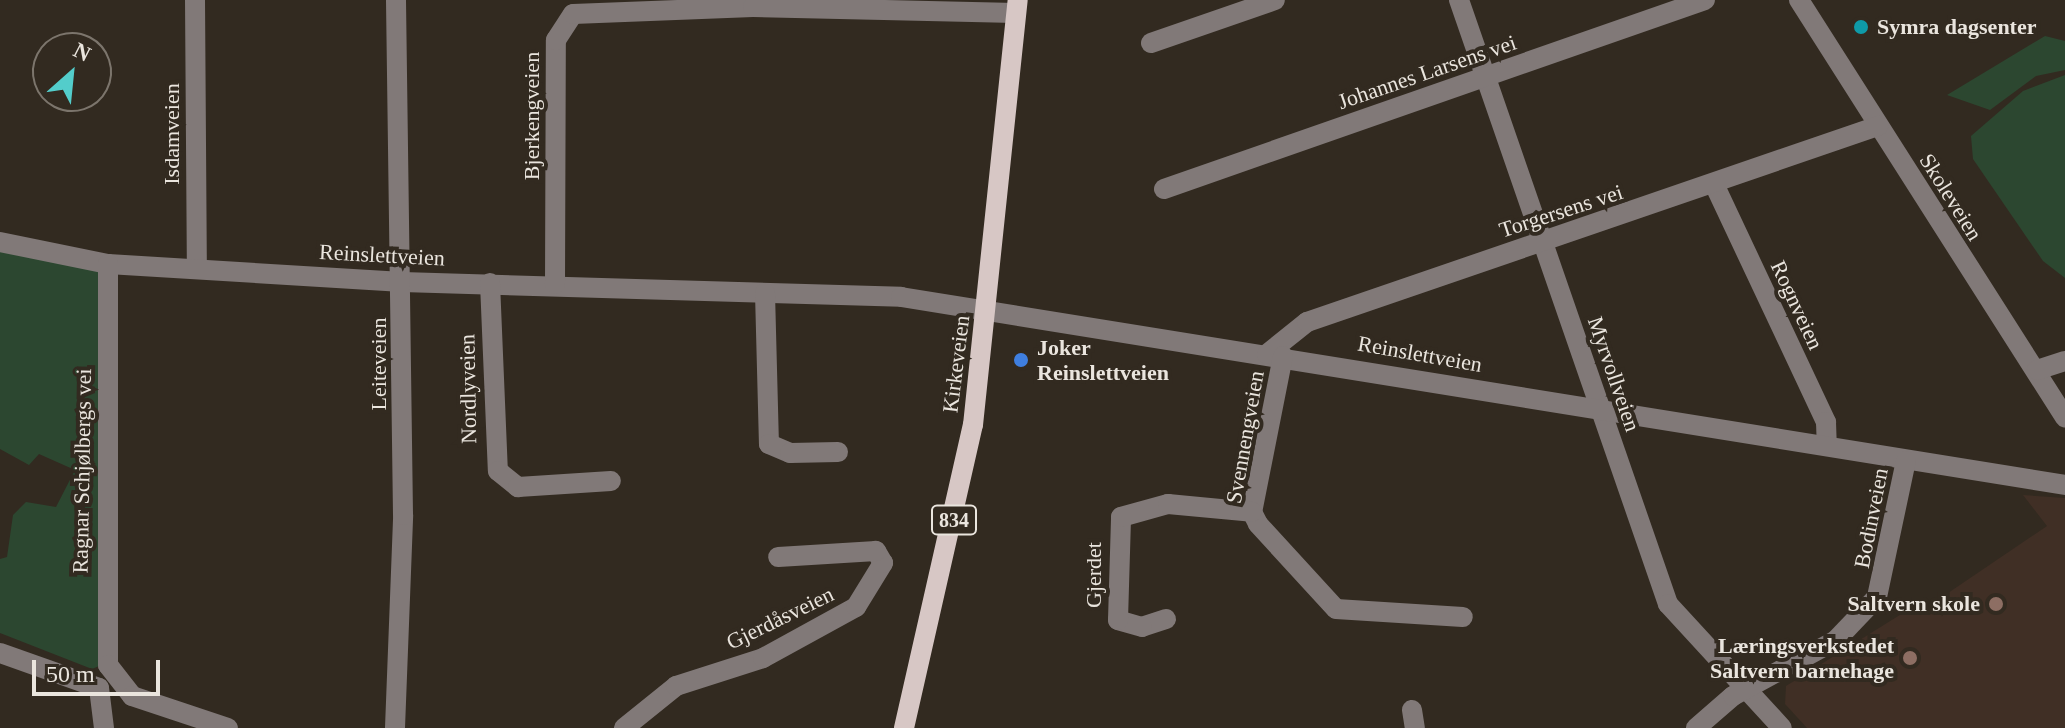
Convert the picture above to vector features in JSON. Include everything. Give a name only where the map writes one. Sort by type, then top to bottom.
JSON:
[{"type":"main road","name":"Kirkeveien","points":[[904,728],[967,465],[987,309],[1017,7]]},
{"type":"street","name":"Isdamveien","points":[[195,0],[197,269]]},
{"type":"street","name":"Leiteveien","points":[[395,728],[402,282],[396,0]]},
{"type":"street","points":[[1151,43],[1275,0]]},
{"type":"street","name":"Myrvollveien","points":[[1459,0],[1668,604],[1744,691],[1782,728]]},
{"type":"street","name":"Johannes Larsens vei","points":[[1164,189],[1705,0]]},
{"type":"street","name":"Skoleveien","points":[[1799,0],[2065,418]]},
{"type":"street","name":"Bjerkengveien","points":[[555,284],[556,40],[573,14],[753,7],[1017,7]]},
{"type":"street","name":"Torgersens vei","points":[[1275,355],[1307,322],[1715,186],[1878,126]]},
{"type":"street","name":"Rognveien","points":[[1715,186],[1826,422],[1827,446]]},
{"type":"street","name":"Reinslettveien","points":[[0,242],[108,264],[402,282],[874,295],[987,309],[2065,485]]},
{"type":"street","name":"Ragnar Schjølbergs vei","points":[[104,728],[108,264]]},
{"type":"street","name":"Nordlyveien","points":[[490,283],[498,471],[518,487],[611,481]]},
{"type":"street","points":[[765,293],[769,444],[790,453],[838,452]]},
{"type":"street","name":"Svennengveien","points":[[1275,355],[1252,512],[1336,609],[1463,617]]},
{"type":"street","points":[[2037,370],[2065,361]]},
{"type":"street","name":"Bodinveien","points":[[1696,728],[1744,691],[1836,640],[1877,597],[1906,461]]},
{"type":"street","name":"Gjerdet","points":[[1166,619],[1142,627],[1124,627],[1118,620],[1121,517],[1157,504],[1252,512]]},
{"type":"street","name":"Gjerdåsveien","points":[[624,728],[676,686],[763,658],[856,607],[883,563],[876,551],[778,557]]},
{"type":"street","points":[[0,653],[106,683],[132,696],[228,728]]},
{"type":"shaded area","name":"Saltvern skole","points":[[2023,495],[2065,498],[2065,728],[1807,728],[1785,704],[1786,686],[1903,613],[1920,612],[2047,526]]},
{"type":"green space","points":[[2045,36],[2065,41],[2065,70],[2036,76],[1990,110],[1947,95]]},
{"type":"green space","points":[[2065,75],[2065,278],[2043,261],[1973,159],[1971,136],[2023,91]]},
{"type":"green space","points":[[0,251],[103,269],[99,666],[92,669],[0,633],[0,559],[7,557],[13,515],[26,502],[56,507],[75,470],[39,454],[29,465],[0,449]]},
{"type":"place","name":"Symra dagsenter","points":[[1861,27]]},
{"type":"place","name":"Joker Reinslettveien","points":[[1021,360]]},
{"type":"place","name":"Saltvern skole","points":[[1996,604]]},
{"type":"place","name":"Læringsverkstedet Saltvern barnehage","points":[[1910,658]]}]
